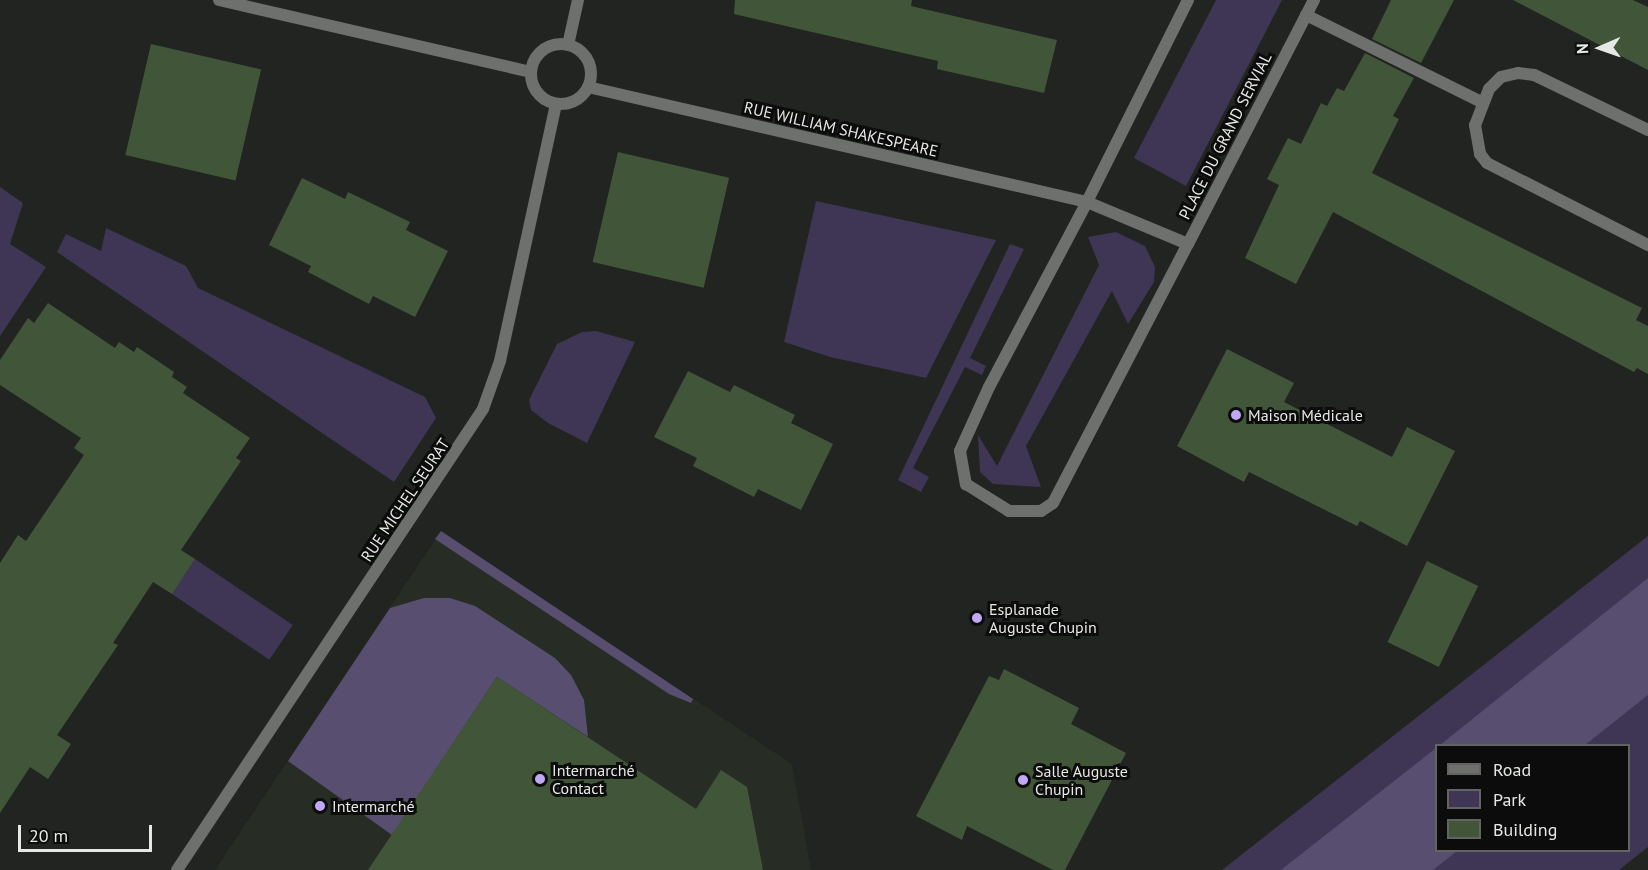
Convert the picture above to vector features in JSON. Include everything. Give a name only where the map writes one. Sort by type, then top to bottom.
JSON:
[{"type":"street","points":[[219,0],[531,72]]},
{"type":"street","points":[[568,45],[578,0]]},
{"type":"street","points":[[1188,0],[1087,202],[989,387],[960,452],[966,484],[1009,511],[1041,511],[1053,503],[1188,244]]},
{"type":"street","name":"PLACE DU GRAND SERVIAL","points":[[1087,202],[1188,244],[1314,0]]},
{"type":"street","points":[[1306,15],[1481,102]]},
{"type":"street","points":[[568,45],[585,57],[591,77],[588,87],[570,103],[556,104],[538,94],[531,72],[543,50],[568,45]]},
{"type":"street","points":[[1648,130],[1534,75],[1518,73],[1501,77],[1481,102],[1475,141],[1487,163],[1648,245]]},
{"type":"street","name":"RUE WILLIAM SHAKESPEARE","points":[[588,87],[1087,202]]},
{"type":"street","name":"RUE MICHEL SEURAT","points":[[177,870],[483,409],[500,361],[556,104]]},
{"type":"shaded area","points":[[441,531],[792,764],[811,870],[215,870]]},
{"type":"shaded area","points":[[441,531],[693,699],[691,703],[669,694],[435,539]]},
{"type":"shaded area","points":[[1648,578],[1648,695],[1586,744],[1441,744]]},
{"type":"shaded area","points":[[424,598],[450,598],[475,606],[555,658],[571,675],[584,700],[588,737],[497,677],[392,835],[288,761],[390,608]]},
{"type":"shaded area","points":[[1435,749],[1435,852],[1456,852],[1433,870],[1281,870]]},
{"type":"green space","points":[[1216,0],[1282,0],[1186,186],[1134,158]]},
{"type":"green space","points":[[0,187],[23,203],[10,244],[46,267],[0,336]]},
{"type":"green space","points":[[816,201],[996,240],[926,378],[830,357],[784,342]]},
{"type":"green space","points":[[106,228],[186,266],[198,288],[425,397],[436,418],[394,482],[57,252],[66,234],[101,251]]},
{"type":"green space","points":[[1116,232],[1145,246],[1155,267],[1154,282],[1128,324],[1112,291],[1026,446],[1041,487],[993,484],[980,472],[978,435],[997,466],[1099,265],[1088,237]]},
{"type":"green space","points":[[1010,244],[1024,249],[970,358],[986,366],[982,375],[965,367],[913,468],[929,477],[921,492],[898,480]]},
{"type":"green space","points":[[596,331],[635,342],[587,443],[548,423],[531,410],[529,400],[557,344],[582,332]]},
{"type":"green space","points":[[1648,536],[1648,847],[1619,870],[1222,870]]},
{"type":"green space","points":[[195,559],[293,625],[269,660],[172,594]]},
{"type":"building","points":[[735,0],[912,0],[911,6],[1057,40],[1044,93],[937,69],[938,61],[734,14]]},
{"type":"building","points":[[1391,0],[1454,0],[1421,63],[1372,39]]},
{"type":"building","points":[[1513,0],[1633,0],[1648,7],[1648,70]]},
{"type":"building","points":[[151,44],[261,69],[235,180],[125,155]]},
{"type":"building","points":[[1365,53],[1414,78],[1393,116],[1399,119],[1372,173],[1642,308],[1636,320],[1648,326],[1648,374],[1637,368],[1634,372],[1333,212],[1296,284],[1245,258],[1279,185],[1267,179],[1288,138],[1301,144],[1321,103],[1327,106],[1337,88],[1344,91]]},
{"type":"building","points":[[618,152],[729,178],[704,288],[593,262]]},
{"type":"building","points":[[302,178],[345,199],[348,192],[410,222],[406,230],[448,251],[415,317],[373,296],[369,304],[308,272],[311,266],[269,245]]},
{"type":"building","points":[[48,303],[115,348],[119,342],[134,352],[137,347],[174,372],[172,377],[187,387],[183,393],[250,438],[236,458],[241,461],[181,550],[195,559],[172,594],[153,582],[113,643],[118,645],[57,735],[71,744],[48,779],[30,767],[0,813],[0,563],[18,535],[26,541],[84,455],[74,448],[81,438],[0,385],[0,360],[28,318],[34,323]]},
{"type":"building","points":[[1227,349],[1294,383],[1284,402],[1392,457],[1407,427],[1455,451],[1407,546],[1360,521],[1357,526],[1249,472],[1244,482],[1177,446]]},
{"type":"building","points":[[688,371],[730,392],[734,385],[795,415],[791,423],[833,444],[801,510],[758,489],[754,497],[693,466],[697,458],[654,437]]},
{"type":"building","points":[[1427,561],[1478,586],[1439,667],[1388,642]]},
{"type":"building","name":"Salle Auguste Chupin","points":[[1004,669],[1079,708],[1071,724],[1126,753],[1065,870],[1053,870],[967,826],[962,840],[916,816],[989,676],[999,680]]},
{"type":"building","name":"Intermarché Contact","points":[[497,677],[696,809],[721,770],[747,787],[763,870],[368,870]]},
{"type":"place","name":"Maison Médicale","points":[[1236,415]]},
{"type":"place","name":"Esplanade Auguste Chupin","points":[[977,618]]},
{"type":"place","name":"Intermarché Contact","points":[[540,779]]},
{"type":"place","name":"Salle Auguste Chupin","points":[[1023,780]]},
{"type":"place","name":"Intermarché","points":[[320,806]]}]
